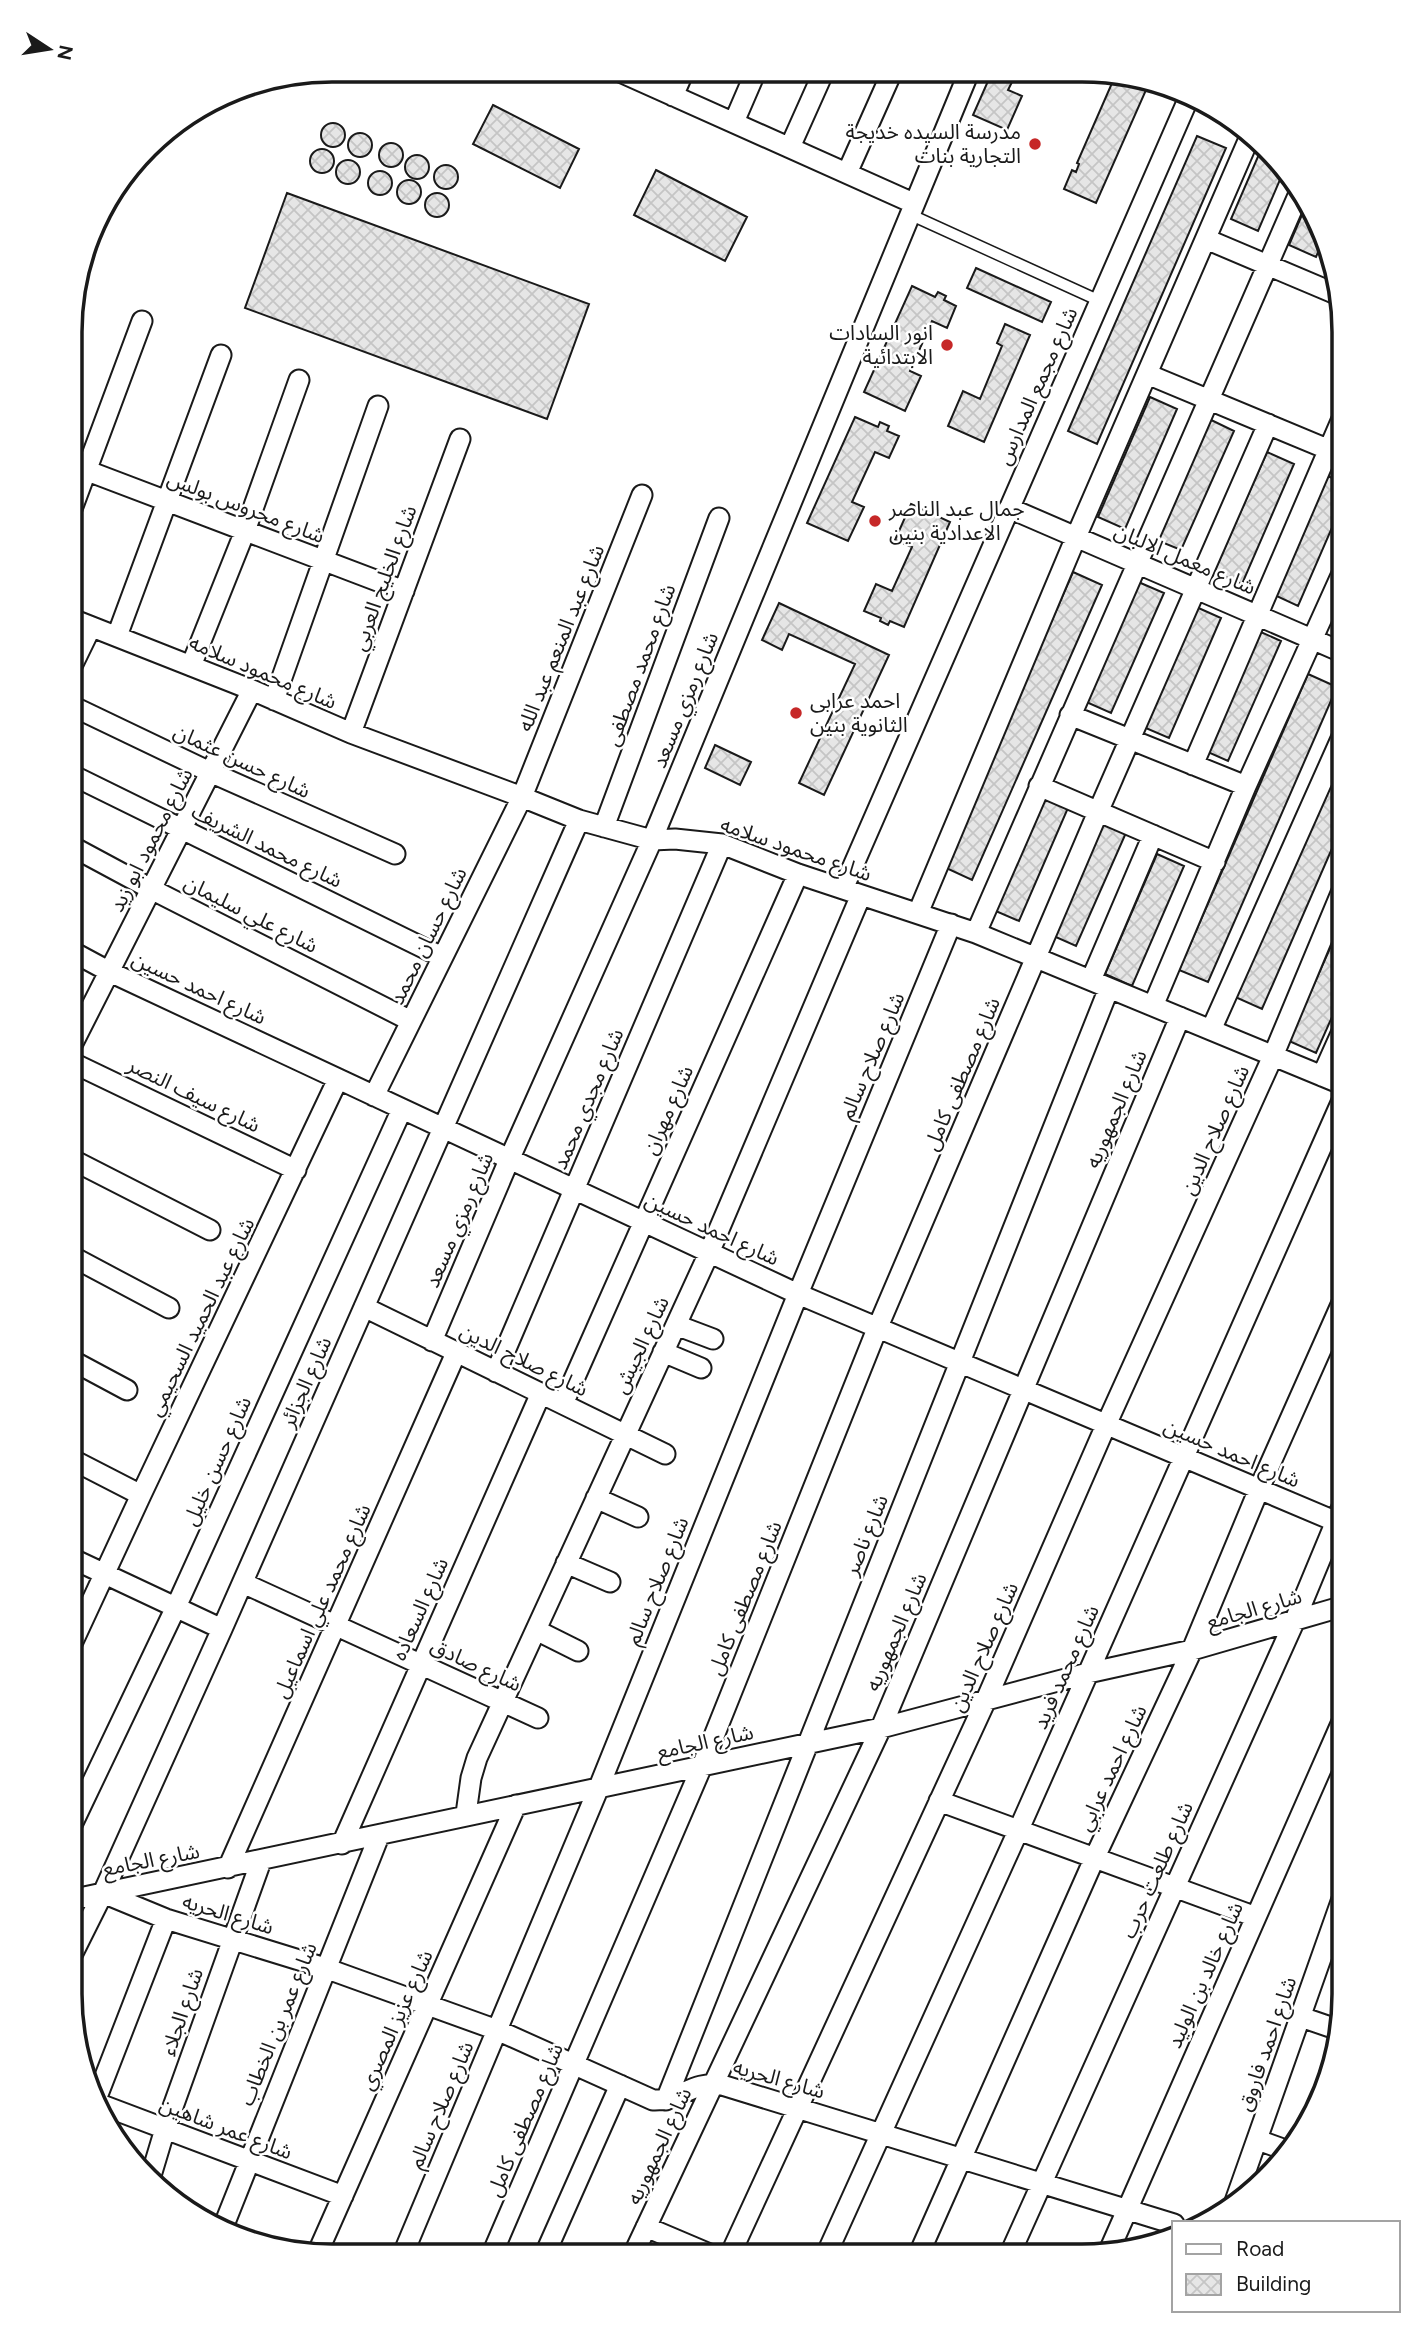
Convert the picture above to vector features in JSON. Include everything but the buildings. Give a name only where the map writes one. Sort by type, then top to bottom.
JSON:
[{"type":"street","points":[[734,122],[751,82]]},
{"type":"street","points":[[790,147],[819,82]]},
{"type":"street","points":[[847,173],[887,82]]},
{"type":"street","name":"شارع رمزي مسعد","points":[[432,1341],[509,1160],[652,840],[965,82]]},
{"type":"street","points":[[647,83],[847,173],[911,208]]},
{"type":"street","points":[[674,96],[679,83]]},
{"type":"street","name":"شارع مجمع المدارس","points":[[852,892],[1009,508],[1186,105]]},
{"type":"street","points":[[918,914],[1076,537],[1247,144]]},
{"type":"street","points":[[976,933],[1295,202]]},
{"type":"street","points":[[1206,239],[1327,285]]},
{"type":"street","points":[[82,461],[142,321]]},
{"type":"street","points":[[117,636],[221,355]]},
{"type":"street","points":[[1147,374],[1332,451]]},
{"type":"street","points":[[191,666],[245,531],[299,380]]},
{"type":"street","points":[[274,700],[378,406]]},
{"type":"street","name":"شارع مصطفى كامل","points":[[496,2244],[702,1766],[877,1329],[1098,812],[1268,424]]},
{"type":"street","name":"شارع الخليج العربي","points":[[351,733],[460,439]]},
{"type":"street","points":[[1193,765],[1257,615],[1332,461]]},
{"type":"street","name":"شارع محروس بولس","points":[[82,469],[404,591]]},
{"type":"street","name":"شارع عبد المنعم عبد الله","points":[[522,797],[642,495]]},
{"type":"street","name":"شارع معمل الالبان","points":[[1009,508],[1332,648]]},
{"type":"street","name":"شارع محمد مصطفى","points":[[604,827],[719,518]]},
{"type":"street","points":[[1153,1006],[1246,786],[1332,596]]},
{"type":"street","name":"شارع محمود سلامه","points":[[82,623],[252,690],[351,733],[579,820],[652,840],[722,844],[798,874],[976,933],[1332,1080]]},
{"type":"street","points":[[82,645],[91,627]]},
{"type":"street","name":"شارع محمود ابو زيد","points":[[82,1026],[252,690]]},
{"type":"street","name":"شارع حسن عثمان","points":[[82,711],[210,772],[395,854]]},
{"type":"street","points":[[1070,715],[1246,786]]},
{"type":"street","points":[[1211,1030],[1332,759]]},
{"type":"street","name":"شارع محمد الشريف","points":[[82,780],[442,957]]},
{"type":"street","points":[[1039,786],[1215,862]]},
{"type":"street","name":"شارع حسان محمد","points":[[374,1096],[522,797]]},
{"type":"street","name":"شارع الجزائر","points":[[82,1935],[243,1583],[579,820]]},
{"type":"street","name":"شارع ناصر","points":[[666,2100],[959,1363],[1153,835]]},
{"type":"street","name":"شارع مجدي محمد","points":[[496,1372],[722,844]]},
{"type":"street","name":"شارع علي سليمان","points":[[82,851],[411,1021]]},
{"type":"street","name":"شارع مهران","points":[[563,1404],[798,874]]},
{"type":"street","name":"شارع الجيش","points":[[466,1814],[477,1758],[709,1253],[852,892]]},
{"type":"street","name":"شارع صلاح سالم","points":[[407,2244],[598,1787],[951,924]]},
{"type":"street","name":"شارع صلاح الدين","points":[[735,2244],[986,1700],[1106,1425],[1332,925]]},
{"type":"street","name":"شارع احمد حسين","points":[[82,957],[442,1129],[798,1294],[1332,1520]]},
{"type":"street","name":"شارع الجمهوريه","points":[[638,2244],[881,1728],[1180,1017]]},
{"type":"street","points":[[1322,1076],[1332,1054]]},
{"type":"street","name":"شارع سيف النصر","points":[[82,1067],[296,1170]]},
{"type":"street","name":"شارع عبد الحميد السحيمي","points":[[82,1623],[338,1079]]},
{"type":"street","name":"شارع حسن خليل","points":[[82,1804],[176,1607],[402,1109]]},
{"type":"street","name":"شارع محمد فريد","points":[[831,2244],[1019,1829],[1332,1123]]},
{"type":"street","points":[[82,1165],[210,1230]]},
{"type":"street","points":[[82,1262],[169,1308]]},
{"type":"street","name":"شارع صلاح الدين","points":[[364,1307],[665,1454]]},
{"type":"street","points":[[676,1325],[713,1339]]},
{"type":"street","name":"شارع احمد عرابي","points":[[923,2244],[1095,1857],[1192,1650],[1259,1489],[1332,1325]]},
{"type":"street","points":[[663,1352],[701,1367]]},
{"type":"street","name":"شارع محمد علي اسماعيل","points":[[228,1868],[456,1353]]},
{"type":"street","points":[[82,1366],[127,1390]]},
{"type":"street","name":"شارع السعاده","points":[[342,1844],[541,1393]]},
{"type":"street","points":[[82,1464],[141,1495]]},
{"type":"street","points":[[596,1498],[638,1517]]},
{"type":"street","name":"شارع طلعت حرب","points":[[1014,2244],[1332,1538]]},
{"type":"street","points":[[82,1563],[222,1629]]},
{"type":"street","points":[[566,1563],[610,1582]]},
{"type":"street","name":"شارع صادق","points":[[243,1583],[538,1718]]},
{"type":"street","name":"شارع الجامع","points":[[82,1897],[881,1728],[1088,1673],[1192,1650],[1332,1609]]},
{"type":"street","points":[[536,1630],[578,1650]]},
{"type":"street","name":"شارع خالد بن الوليد","points":[[1113,2242],[1332,1742]]},
{"type":"street","points":[[939,1801],[1256,1917]]},
{"type":"street","name":"شارع عزيز المصري","points":[[322,2243],[516,1805]]},
{"type":"street","name":"شارع عمر بن الخطاب","points":[[226,2220],[379,1836]]},
{"type":"street","name":"شارع الجلاء","points":[[152,2168],[261,1861]]},
{"type":"street","name":"شارع الحريه","points":[[103,1893],[166,1919],[325,1968],[497,2030],[653,2100],[666,2100],[692,2087],[713,2084],[797,2107],[1172,2223]]},
{"type":"street","points":[[101,2088],[166,1919]]},
{"type":"street","name":"شارع احمد فاروق","points":[[1240,2187],[1332,1930]]},
{"type":"street","points":[[1301,2017],[1330,2027]]},
{"type":"street","points":[[550,2244],[620,2085]]},
{"type":"street","name":"شارع عمر شاهين","points":[[110,2108],[343,2196]]},
{"type":"street","points":[[1258,2140],[1279,2148]]},
{"type":"street","points":[[646,2227],[686,2244]]},
{"type":"lane","points":[[911,208],[1100,302]]},
{"type":"place","name":"مدرسة السيده خديجة التجارية بنات","points":[[1035,144]]},
{"type":"place","name":"انور السادات الابتدائية","points":[[947,345]]},
{"type":"place","name":"جمال عبد الناصر الاعدادية بنين","points":[[875,521]]},
{"type":"place","name":"احمد عرابى الثانوية بنين","points":[[796,713]]}]
